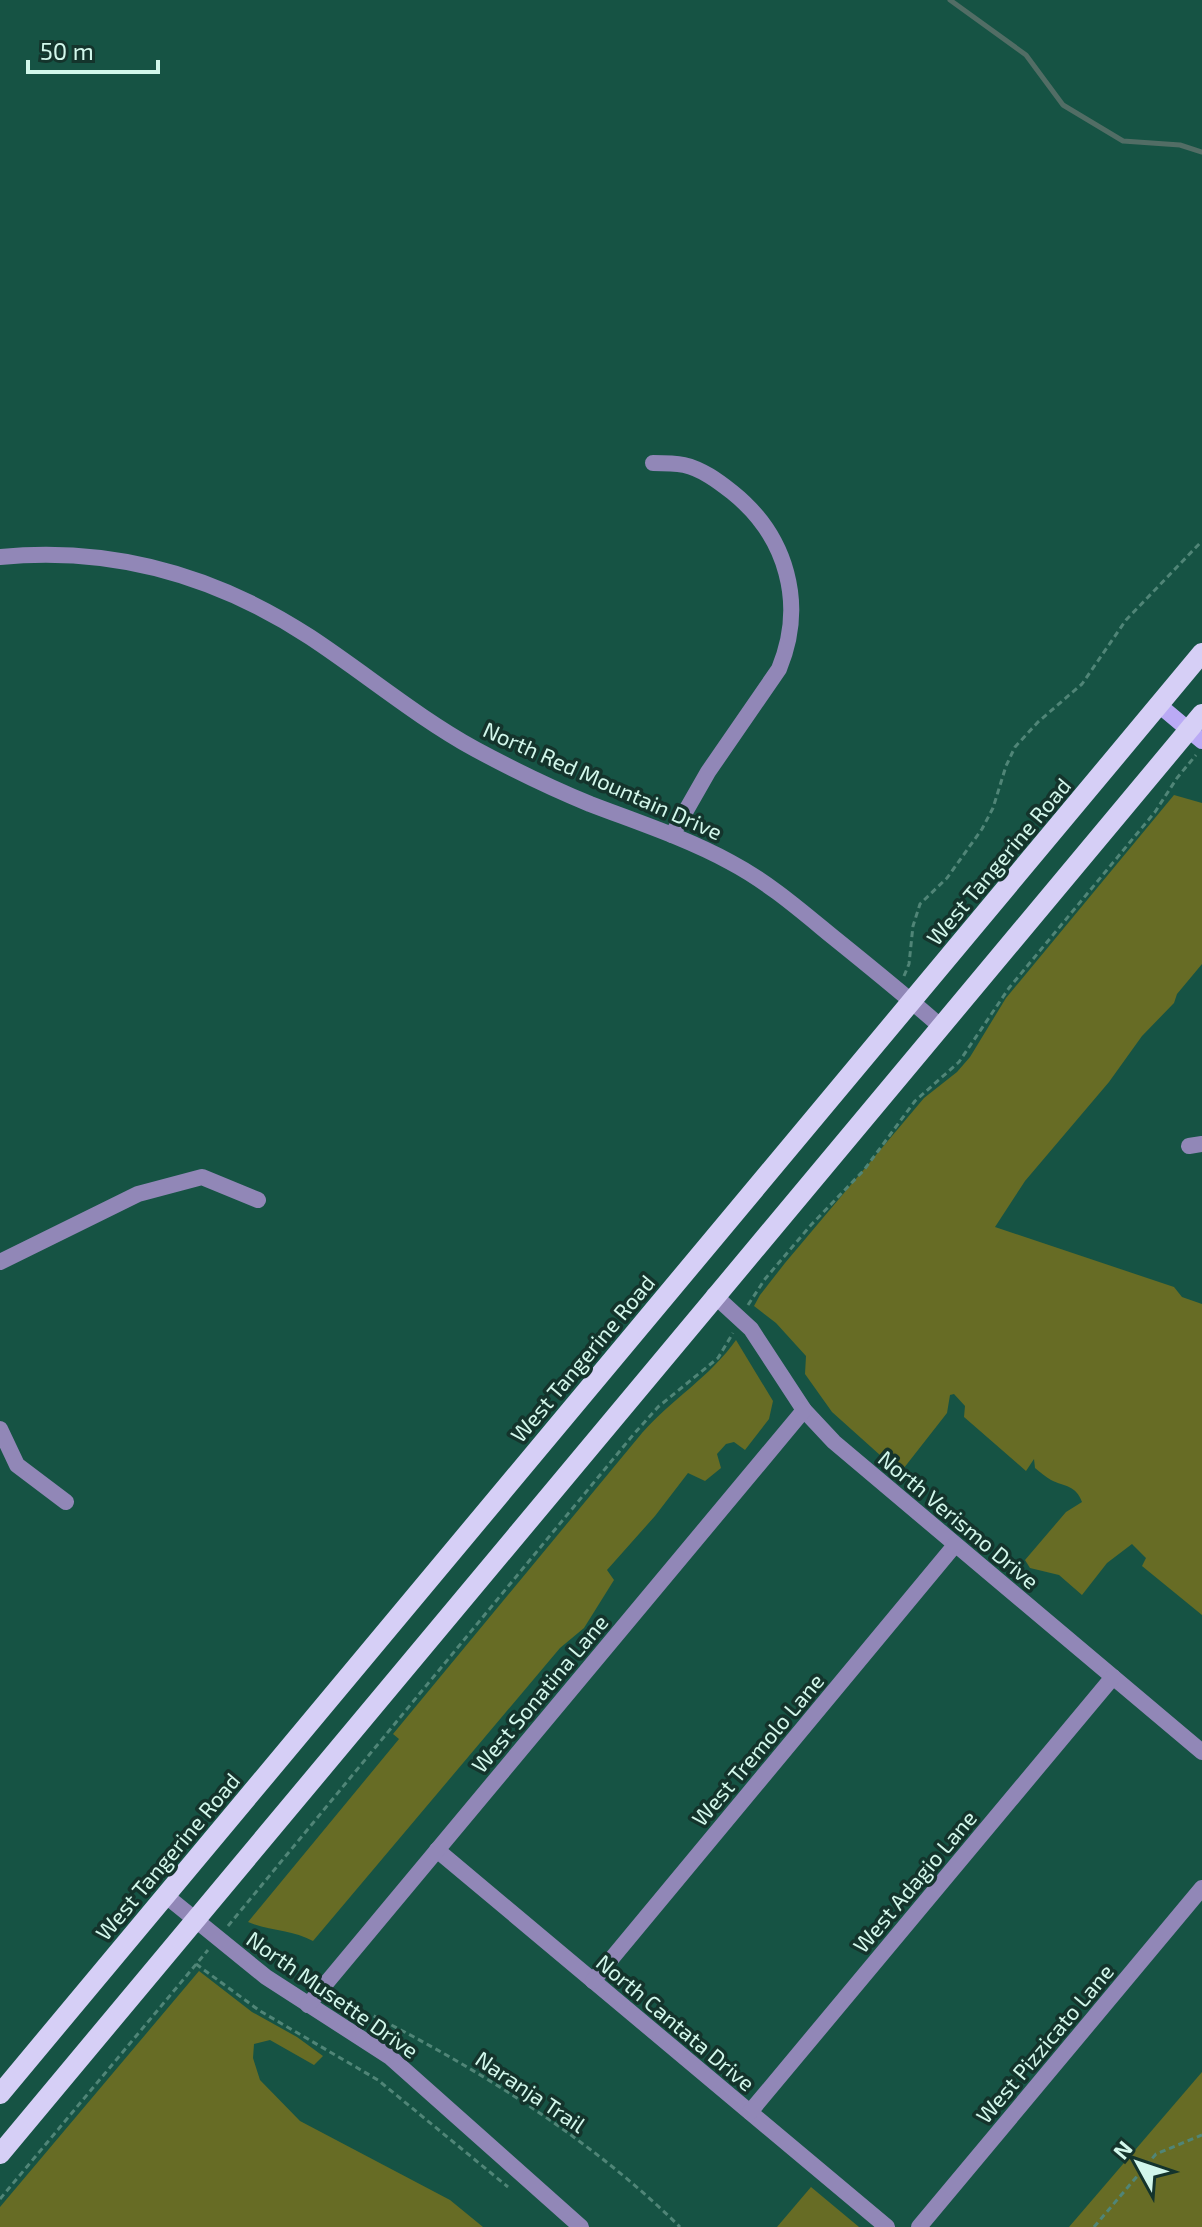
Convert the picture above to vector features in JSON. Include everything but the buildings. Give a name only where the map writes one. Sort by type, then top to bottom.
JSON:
[{"type":"main road","name":"West Tangerine Road","points":[[0,2094],[905,996],[1202,653]]},
{"type":"main road","points":[[0,2154],[714,1295],[940,1026],[1198,728]]},
{"type":"street","points":[[653,463],[684,465],[704,473],[746,504],[766,526],[779,549],[789,578],[793,605],[785,653],[779,669],[708,772],[672,835]]},
{"type":"street","name":"North Red Mountain Drive","points":[[0,557],[37,553],[81,554],[125,560],[173,572],[266,611],[299,630],[429,723],[477,750],[547,785],[712,852],[764,883],[940,1026]]},
{"type":"street","points":[[1159,705],[1198,728]]},
{"type":"street","points":[[0,1262],[138,1194],[202,1177],[258,1200]]},
{"type":"street","name":"North Verismo Drive","points":[[714,1295],[751,1329],[804,1410],[857,1463],[1202,1752]]},
{"type":"street","name":"West Sonatina Lane","points":[[308,2005],[804,1410]]},
{"type":"street","points":[[0,1429],[17,1465],[66,1502]]},
{"type":"street","name":"West Tremolo Lane","points":[[593,1981],[955,1545]]},
{"type":"street","name":"West Adagio Lane","points":[[750,2112],[1113,1677]]},
{"type":"street","name":"North Cantata Drive","points":[[437,1850],[887,2227]]},
{"type":"street","name":"West Pizzicato Lane","points":[[919,2227],[1202,1888]]},
{"type":"street","name":"North Musette Drive","points":[[165,1895],[249,1965],[390,2057],[581,2227]]},
{"type":"path","points":[[905,996],[913,926],[920,904],[947,878],[982,829],[1015,747],[1038,722],[1082,684],[1126,620],[1202,541]]},
{"type":"path","points":[[748,1305],[765,1279],[811,1225],[864,1170],[915,1101],[959,1062],[985,1019],[1009,988],[1155,812],[1184,769],[1202,749]]},
{"type":"path","points":[[0,2199],[633,1435],[658,1407],[718,1358],[734,1333]]},
{"type":"path","points":[[196,1964],[260,2011],[378,2080],[510,2188]]},
{"type":"path","name":"Naranja Trail","points":[[350,2029],[372,2015],[430,2044],[509,2093],[607,2163],[680,2227]]},
{"type":"path","points":[[1094,2227],[1156,2154],[1202,2135]]},
{"type":"green space","points":[[1174,795],[1202,803],[1202,964],[1177,994],[1174,1003],[1142,1036],[1109,1082],[1025,1181],[995,1227],[1174,1287],[1182,1297],[1202,1304],[1202,1615],[1142,1566],[1146,1558],[1132,1544],[1107,1563],[1082,1595],[1059,1575],[1030,1568],[1025,1560],[1066,1512],[1082,1502],[1077,1492],[1041,1473],[1035,1468],[1034,1459],[1026,1471],[964,1417],[965,1406],[954,1394],[950,1395],[947,1413],[900,1473],[832,1412],[805,1374],[806,1356],[776,1323],[754,1306],[785,1263],[924,1098],[957,1072],[970,1057],[1006,998]]},
{"type":"green space","points":[[736,1340],[773,1401],[769,1419],[745,1450],[734,1442],[726,1444],[717,1454],[721,1468],[705,1481],[688,1473],[607,1570],[614,1580],[584,1628],[560,1648],[313,1941],[248,1922],[399,1739],[393,1734],[642,1433],[715,1365]]},
{"type":"green space","points":[[199,1971],[252,2012],[297,2037],[323,2056],[314,2065],[270,2040],[254,2044],[253,2058],[260,2080],[300,2121],[450,2200],[483,2227],[0,2227],[0,2207]]},
{"type":"green space","points":[[1202,2072],[1202,2227],[1069,2227]]},
{"type":"green space","points":[[811,2187],[859,2227],[777,2227]]},
{"type":"waterway","points":[[950,0],[1026,55],[1063,105],[1123,141],[1180,145],[1202,152]]}]
